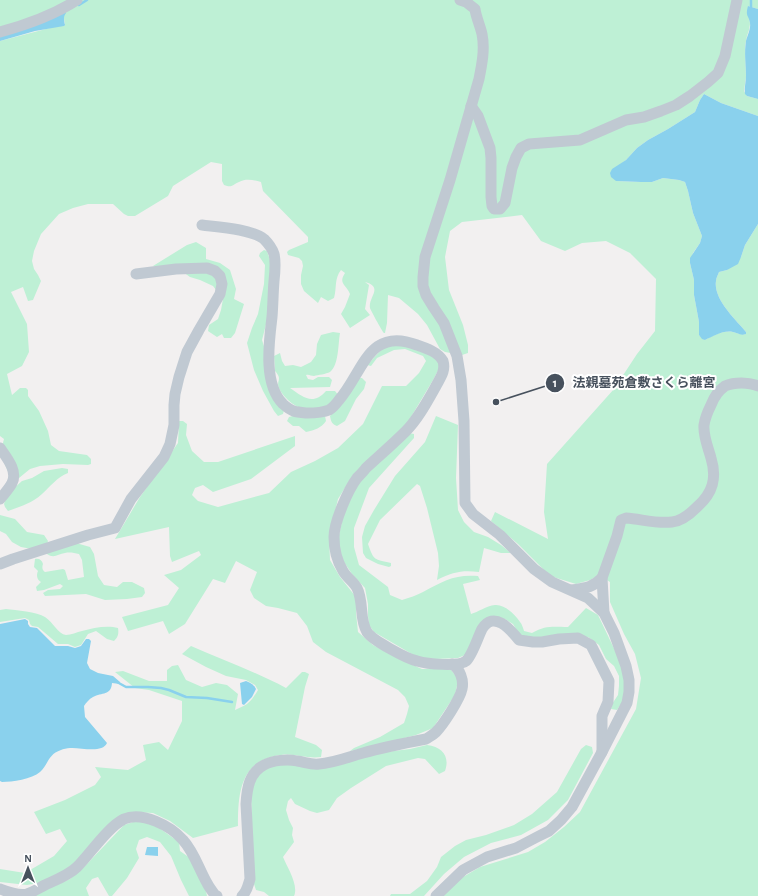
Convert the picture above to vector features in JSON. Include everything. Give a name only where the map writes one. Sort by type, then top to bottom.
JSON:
[{"type":"street","points":[[0,32],[41,18],[77,0]]},
{"type":"street","points":[[436,896],[463,870],[487,857],[516,848],[549,830],[561,820],[572,807],[602,752],[627,702],[629,692],[629,680],[626,666],[614,633],[604,613],[588,598],[552,582],[534,568],[500,535],[473,514],[465,503],[464,421],[457,356],[454,345],[444,323],[426,295],[423,286],[425,257],[450,180],[481,67],[483,50],[482,33],[475,9],[466,2],[460,0]]},
{"type":"street","points":[[471,106],[478,116],[490,148],[492,206],[494,209],[500,209],[505,203],[514,162],[521,148],[529,144],[580,140],[626,120],[644,117],[676,105],[708,82],[718,73],[725,56],[737,0]]},
{"type":"street","points":[[202,225],[234,229],[255,234],[263,238],[270,245],[274,254],[275,262],[273,301],[268,346],[271,379],[281,402],[293,412],[316,414],[331,409],[346,392],[368,356],[377,346],[389,341],[402,340],[416,344],[436,353],[443,362],[444,370],[414,423],[358,477],[346,497],[334,534],[336,554],[343,572],[357,587],[361,601],[363,623],[368,634],[390,648],[416,661],[452,664],[465,662],[469,658],[484,625],[491,622],[500,622],[505,625],[519,640],[542,642],[578,638],[591,645],[609,681],[608,702],[602,716],[602,752]]},
{"type":"street","points":[[0,564],[88,535],[115,528],[131,499],[164,457],[172,436],[174,425],[175,394],[187,352],[220,294],[222,284],[220,276],[215,271],[207,268],[176,269],[136,274]]},
{"type":"street","points":[[444,370],[459,369]]},
{"type":"street","points":[[604,613],[602,578],[621,520],[626,518],[660,523],[673,522],[682,519],[691,513],[700,504],[714,483],[712,459],[705,439],[704,426],[706,415],[712,402],[719,390],[728,385],[737,383],[753,384],[758,386]]},
{"type":"street","points":[[0,448],[11,466],[14,476],[11,484],[0,499]]},
{"type":"street","points":[[571,590],[588,588],[596,584],[602,578]]},
{"type":"street","points":[[247,893],[250,879],[246,794],[251,777],[256,770],[265,764],[275,761],[296,761],[311,764],[325,763],[426,739],[437,731],[450,712],[462,689],[461,676],[456,667],[452,664]]},
{"type":"street","points":[[0,890],[26,895],[76,868],[118,823],[125,819],[143,817],[168,828],[182,840],[189,849],[208,884],[217,896]]},
{"type":"green space","points":[[0,0],[758,0],[758,9],[748,6],[750,24],[745,46],[746,77],[744,91],[747,96],[758,99],[758,116],[721,103],[704,94],[695,112],[637,148],[621,164],[616,181],[652,182],[663,178],[685,182],[693,213],[702,236],[700,243],[693,253],[690,263],[694,280],[694,295],[699,322],[699,335],[705,340],[722,332],[746,334],[746,332],[726,309],[718,295],[716,280],[719,272],[727,270],[741,257],[745,245],[758,224],[758,896],[441,896],[458,880],[480,867],[528,852],[545,842],[580,812],[636,709],[641,678],[635,654],[624,634],[610,602],[610,582],[599,575],[590,580],[576,584],[550,576],[518,544],[491,521],[495,512],[548,539],[544,512],[547,464],[614,389],[637,354],[655,331],[656,279],[630,253],[606,241],[582,243],[565,251],[541,241],[522,215],[462,222],[450,231],[445,257],[449,290],[463,325],[468,345],[468,353],[462,355],[445,352],[440,349],[427,325],[418,314],[399,298],[388,295],[387,323],[384,333],[370,308],[374,287],[365,282],[369,285],[365,309],[370,315],[350,328],[341,314],[350,294],[342,282],[345,273],[341,270],[339,273],[336,280],[334,298],[328,301],[321,297],[318,303],[304,291],[301,284],[303,266],[302,261],[299,258],[288,255],[287,252],[308,242],[308,237],[263,191],[261,182],[247,180],[230,186],[224,185],[222,181],[222,164],[211,162],[173,186],[168,196],[135,216],[128,216],[124,214],[113,204],[88,204],[59,214],[41,234],[34,251],[32,261],[34,269],[41,281],[33,300],[28,301],[23,287],[11,292],[27,324],[29,352],[22,366],[7,374],[12,395],[20,388],[26,388],[28,390],[28,396],[39,411],[48,431],[51,445],[59,451],[87,455],[91,459],[91,464],[40,466],[30,469],[19,478],[10,475],[3,457],[2,449],[4,439],[0,436],[0,41],[65,24],[64,16],[0,36]]},
{"type":"green space","points":[[196,242],[206,248],[206,259],[220,263],[230,270],[236,289],[234,299],[244,304],[235,333],[231,338],[224,338],[222,334],[217,337],[208,331],[209,325],[218,319],[223,299],[213,286],[190,277],[183,272],[153,266],[187,245]]},
{"type":"green space","points":[[264,250],[267,251],[271,263],[269,313],[262,340],[284,410],[283,414],[278,416],[263,391],[254,370],[247,343],[258,314],[264,284],[265,265],[259,256]]},
{"type":"green space","points":[[333,332],[340,333],[338,354],[333,369],[324,374],[314,376],[306,375],[308,379],[313,380],[318,377],[329,377],[332,380],[330,387],[290,388],[304,397],[312,399],[321,396],[326,391],[335,391],[339,396],[324,407],[305,409],[297,407],[286,398],[279,388],[279,376],[275,371],[274,356],[280,353],[285,366],[293,365],[301,367],[311,362],[316,355],[317,344],[321,335]]},
{"type":"green space","points":[[398,343],[435,357],[441,365],[405,427],[353,475],[338,499],[329,537],[330,560],[340,577],[356,597],[358,632],[373,645],[422,669],[444,668],[451,670],[458,681],[455,695],[433,728],[416,735],[350,751],[380,737],[404,723],[409,706],[405,697],[398,690],[326,652],[313,642],[307,626],[297,613],[266,606],[254,598],[250,590],[257,572],[236,561],[225,583],[213,579],[185,624],[169,634],[163,621],[128,631],[122,617],[168,605],[179,588],[164,575],[181,570],[201,555],[199,551],[172,562],[170,556],[169,527],[115,539],[140,497],[178,443],[179,421],[183,421],[187,424],[186,435],[192,451],[204,462],[218,462],[295,436],[295,446],[251,479],[213,492],[203,485],[195,488],[192,495],[198,501],[218,507],[269,493],[291,472],[338,448],[363,424],[382,386],[406,386],[419,373],[426,361],[423,356],[405,349],[394,350],[377,358],[371,366],[367,365],[383,348]]},
{"type":"green space","points":[[359,378],[362,378],[366,382],[364,389],[356,399],[345,421],[337,426],[332,422],[330,416],[341,404]]},
{"type":"green space","points":[[325,416],[326,421],[318,428],[306,432],[299,426],[293,426],[287,421],[289,417]]},
{"type":"green space","points":[[436,416],[458,425],[456,478],[458,510],[464,522],[474,532],[488,537],[511,553],[501,553],[484,548],[479,572],[458,572],[437,580],[439,566],[438,553],[427,508],[420,486],[417,484],[380,520],[368,544],[375,558],[391,563],[391,566],[389,567],[378,564],[366,558],[363,553],[362,537],[365,526],[395,476],[425,442]]},
{"type":"green space","points":[[409,433],[414,434],[414,438],[369,488],[354,528],[354,547],[359,565],[388,587],[390,595],[402,600],[449,579],[463,576],[478,576],[480,580],[463,584],[471,614],[495,605],[502,606],[515,616],[524,631],[532,633],[546,628],[568,627],[586,608],[598,615],[620,661],[626,681],[624,699],[617,710],[611,709],[612,704],[618,695],[619,676],[614,666],[606,659],[599,645],[588,637],[527,638],[519,634],[513,624],[505,619],[492,617],[465,655],[458,658],[435,659],[417,657],[374,632],[369,625],[368,604],[365,588],[352,574],[344,562],[339,549],[339,535],[343,517],[353,493],[365,474]]},
{"type":"green space","points":[[62,468],[68,469],[68,473],[57,480],[34,500],[8,511],[5,507],[4,504],[6,498],[22,481],[32,478],[44,471]]},
{"type":"green space","points":[[0,515],[15,519],[27,532],[44,535],[48,541],[46,546],[32,549],[21,547],[12,542],[6,534],[0,531]]},
{"type":"green space","points":[[76,543],[90,547],[94,554],[98,576],[104,585],[117,587],[123,582],[132,582],[144,588],[145,593],[142,597],[105,600],[86,594],[45,596],[43,593],[48,590],[60,589],[63,586],[60,584],[37,591],[36,587],[41,582],[37,577],[38,571],[34,567],[35,559],[42,561],[42,567],[45,572],[63,569],[65,570],[68,580],[84,577],[82,560],[79,554],[67,553],[54,556],[47,554],[47,551]]},
{"type":"green space","points":[[6,609],[41,615],[48,619],[60,632],[66,635],[105,627],[118,628],[118,634],[114,641],[107,639],[96,631],[88,634],[81,645],[75,647],[68,644],[58,644],[38,627],[32,626],[29,620],[25,618],[0,622],[0,610]]},
{"type":"green space","points":[[191,646],[251,671],[286,688],[302,672],[309,674],[295,737],[316,745],[322,750],[321,757],[281,755],[267,758],[257,764],[249,771],[244,780],[239,802],[238,826],[193,838],[170,821],[153,813],[136,812],[81,858],[50,881],[27,885],[0,882],[0,869],[25,873],[54,856],[67,841],[60,829],[46,834],[34,812],[65,800],[95,785],[101,777],[95,767],[128,770],[146,760],[143,745],[159,742],[168,750],[182,721],[182,701],[149,690],[135,688],[115,672],[123,671],[149,681],[167,681],[167,670],[172,666],[178,665],[186,680],[202,687],[216,683],[227,685],[238,694],[235,710],[247,704],[252,699],[258,690],[255,685],[246,680],[226,676],[182,654]]},
{"type":"green space","points":[[427,745],[441,750],[444,754],[447,761],[445,771],[439,774],[425,759],[418,758],[386,766],[337,798],[329,810],[317,813],[295,804],[291,798],[288,801],[286,810],[293,828],[292,835],[294,842],[283,857],[294,881],[294,896],[269,896],[264,892],[256,890],[254,884],[251,794],[255,780],[262,771],[271,766],[410,749]]},
{"type":"green space","points":[[586,745],[592,747],[593,753],[568,800],[548,820],[521,835],[491,843],[464,857],[444,874],[424,896],[390,896],[391,894],[410,894],[427,881],[437,867],[441,857],[455,846],[466,840],[514,825],[532,814],[557,792],[581,749]]},
{"type":"green space","points":[[136,821],[152,823],[179,842],[180,851],[190,858],[205,887],[207,896],[189,896],[171,856],[160,842],[147,837],[139,840],[136,849],[139,858],[127,878],[112,896],[109,896],[98,877],[92,879],[86,888],[89,896],[31,896],[70,879],[86,865],[124,825]]},
{"type":"water","points":[[748,6],[758,9],[758,99],[745,94],[745,45],[750,25],[750,20],[747,14]]},
{"type":"water","points":[[65,11],[64,26],[35,31],[0,41],[0,36]]},
{"type":"water","points":[[704,94],[721,103],[758,116],[758,224],[745,245],[738,264],[727,270],[719,272],[716,281],[718,295],[726,309],[746,332],[746,334],[741,335],[733,332],[726,332],[705,340],[699,335],[699,322],[694,295],[694,280],[690,263],[690,258],[700,243],[702,236],[693,213],[685,182],[663,178],[652,182],[616,181],[611,177],[610,173],[612,169],[626,160],[637,148],[648,140],[695,112]]},
{"type":"water","points":[[25,619],[28,621],[30,627],[37,628],[55,646],[68,646],[75,648],[81,646],[86,639],[89,639],[91,641],[87,663],[90,669],[98,673],[113,676],[120,682],[120,684],[112,683],[108,692],[96,695],[84,706],[85,717],[107,743],[104,746],[96,749],[63,749],[53,754],[43,769],[32,777],[22,780],[2,782],[0,781],[0,624]]},
{"type":"water","points":[[246,681],[252,684],[256,689],[252,697],[244,705],[242,704],[240,683]]},
{"type":"water","points":[[147,847],[158,847],[158,856],[145,855]]},
{"type":"waterway","points":[[79,5],[87,0]]},
{"type":"waterway","points":[[751,0],[751,9]]},
{"type":"waterway","points":[[117,682],[126,687],[161,688],[186,697],[207,698],[232,702]]},
{"type":"place","name":"法親墓苑倉敷さくら離宮","points":[[496,402]]}]
